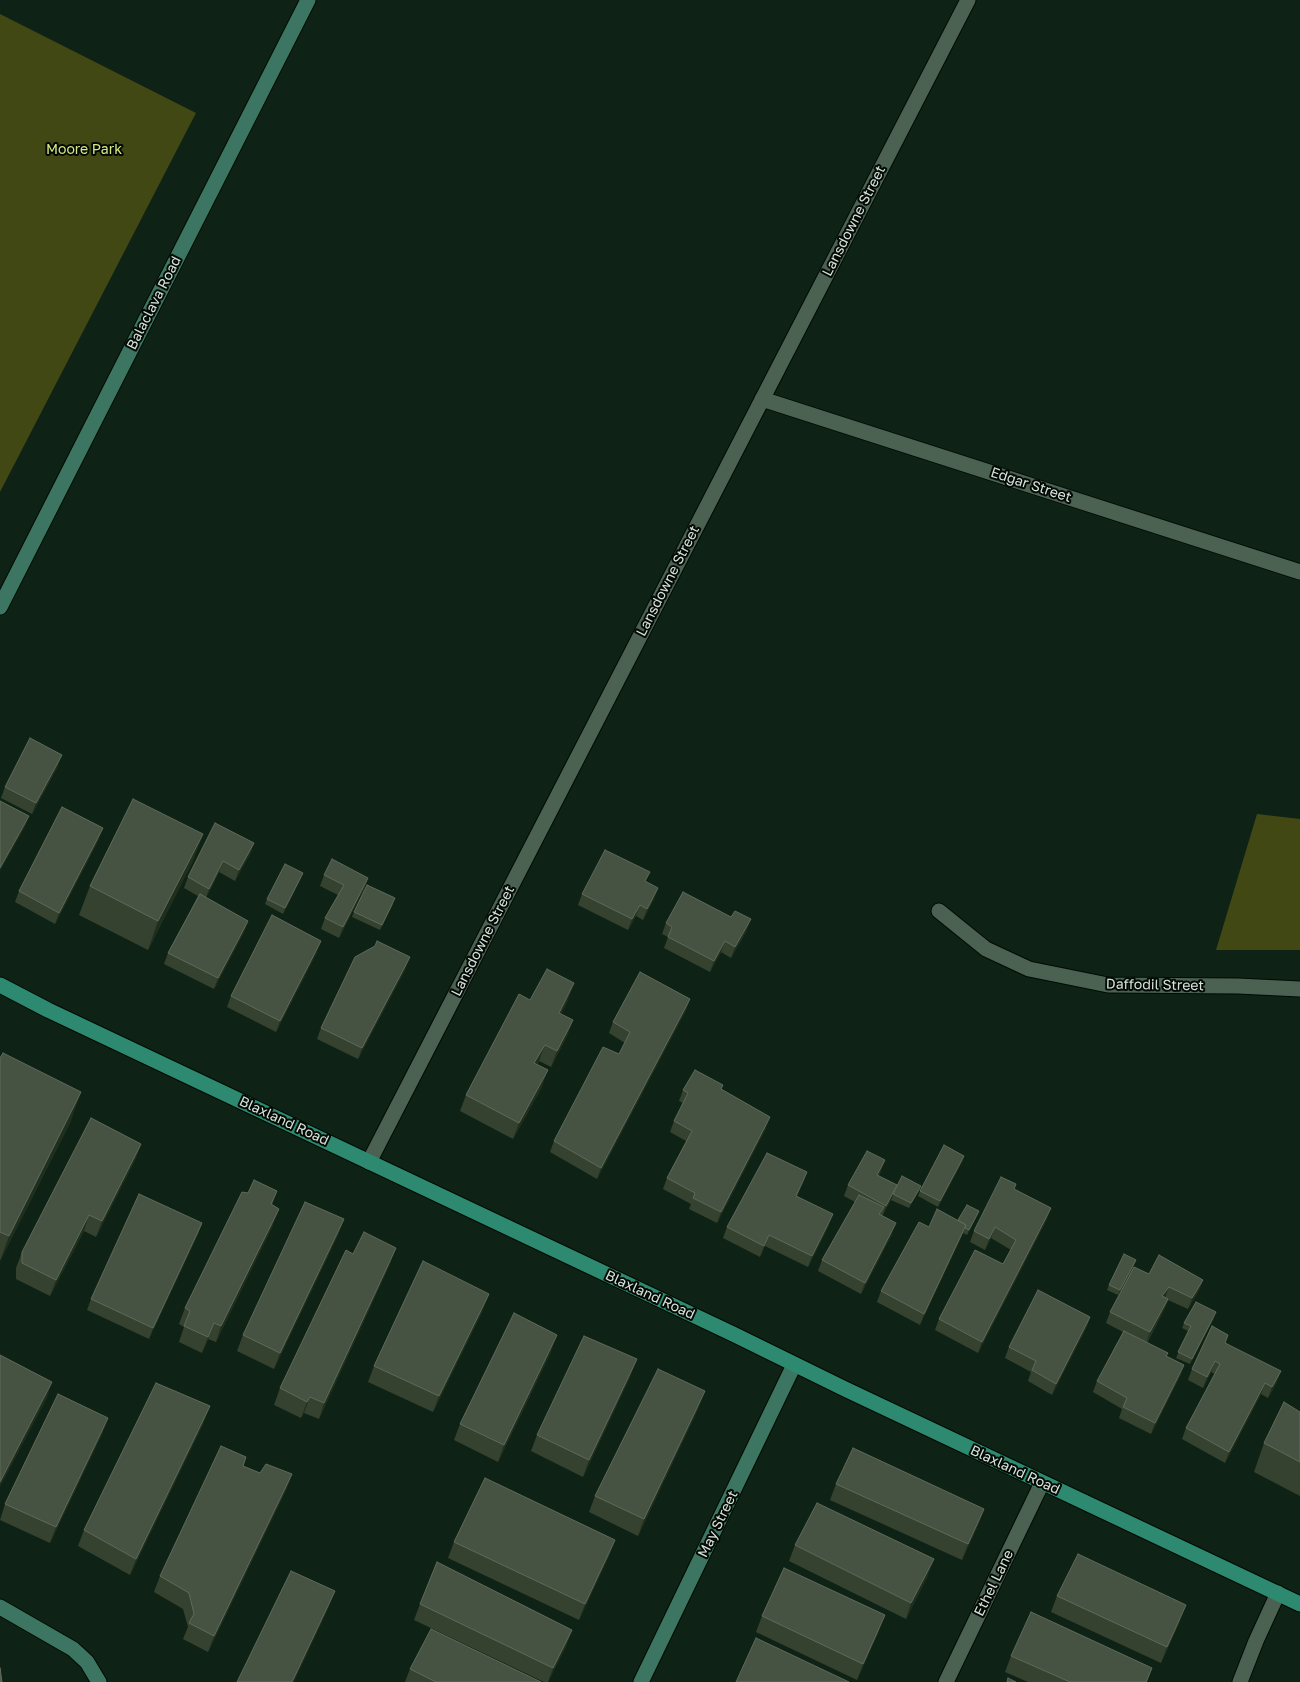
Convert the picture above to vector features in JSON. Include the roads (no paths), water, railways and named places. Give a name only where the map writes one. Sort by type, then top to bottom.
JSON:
[{"type":"main road","name":"Balaclava Road","points":[[0,607],[308,0]]},
{"type":"main road","name":"Blaxland Road","points":[[0,985],[794,1365],[1300,1604]]},
{"type":"main road","name":"May Street","points":[[641,1682],[794,1365]]},
{"type":"main road","points":[[0,1607],[73,1649],[87,1662],[99,1682]]},
{"type":"street","name":"Lansdowne Street","points":[[369,1162],[968,0]]},
{"type":"street","name":"Edgar Street","points":[[762,399],[1300,572]]},
{"type":"street","name":"Daffodil Street","points":[[939,911],[986,949],[1029,969],[1108,985],[1300,988]]},
{"type":"street","name":"Ethel Lane","points":[[946,1682],[1042,1483]]},
{"type":"street","points":[[1240,1682],[1256,1641],[1278,1594]]},
{"type":"park label","name":"Moore Park","points":[[84,150]]}]
